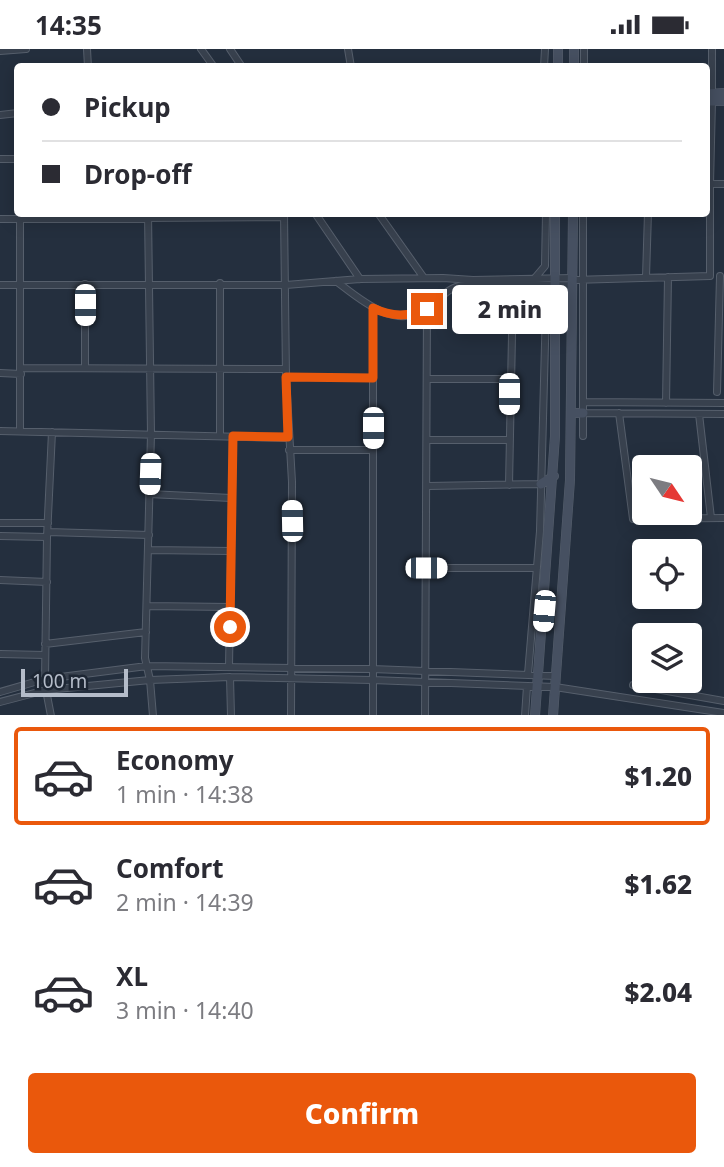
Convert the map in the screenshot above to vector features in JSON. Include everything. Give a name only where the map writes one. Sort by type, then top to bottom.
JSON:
[{"type":"main road","points":[[710,97],[724,93]]},
{"type":"main road","points":[[710,97],[724,101]]},
{"type":"main road","points":[[535,715],[532,686],[541,643],[554,476],[555,217]]},
{"type":"main road","points":[[552,715],[570,480],[576,281],[573,217]]},
{"type":"main road","points":[[572,413],[583,413]]},
{"type":"main road","points":[[541,484],[554,476]]},
{"type":"main road","points":[[531,634],[541,643]]},
{"type":"street","points":[[0,51],[26,49]]},
{"type":"street","points":[[710,97],[712,49]]},
{"type":"street","points":[[20,217],[20,431]]},
{"type":"street","points":[[148,217],[151,434],[146,666],[153,715]]},
{"type":"street","points":[[285,217],[286,377],[292,493],[291,715]]},
{"type":"street","points":[[318,217],[360,279]]},
{"type":"street","points":[[381,217],[424,278]]},
{"type":"street","points":[[336,281],[373,308],[384,313],[403,315],[427,309],[447,292],[460,286],[534,282],[545,262],[545,217]]},
{"type":"street","points":[[583,217],[576,281],[583,436]]},
{"type":"street","points":[[646,277],[648,217]]},
{"type":"street","points":[[709,217],[710,276]]},
{"type":"street","points":[[0,285],[286,285],[360,279],[424,278],[554,282],[722,276],[717,392]]},
{"type":"street","points":[[666,403],[668,277]]},
{"type":"street","points":[[533,675],[531,634],[541,484],[546,306],[534,282]]},
{"type":"street","points":[[220,283],[220,435]]},
{"type":"street","points":[[85,284],[85,368]]},
{"type":"street","points":[[509,485],[509,379],[513,285]]},
{"type":"street","points":[[373,308],[373,715]]},
{"type":"street","points":[[425,715],[427,309]]},
{"type":"street","points":[[0,373],[85,368],[286,369]]},
{"type":"street","points":[[286,377],[373,378]]},
{"type":"street","points":[[428,379],[509,379]]},
{"type":"street","points":[[583,402],[724,403]]},
{"type":"street","points":[[583,413],[724,414]]},
{"type":"street","points":[[619,413],[632,517],[724,519]]},
{"type":"street","points":[[699,414],[711,518]]},
{"type":"street","points":[[0,431],[288,437]]},
{"type":"street","points":[[46,679],[52,432]]},
{"type":"street","points":[[229,667],[233,436]]},
{"type":"street","points":[[428,440],[509,440]]},
{"type":"street","points":[[289,450],[373,450]]},
{"type":"street","points":[[428,486],[541,484]]},
{"type":"street","points":[[149,494],[231,498]]},
{"type":"street","points":[[0,523],[48,523]]},
{"type":"street","points":[[0,536],[149,535]]},
{"type":"street","points":[[148,550],[231,551]]},
{"type":"street","points":[[426,568],[537,568]]},
{"type":"street","points":[[0,580],[47,582]]},
{"type":"street","points":[[147,606],[230,607]]},
{"type":"street","points":[[45,644],[146,632]]},
{"type":"street","points":[[0,654],[45,655]]},
{"type":"street","points":[[0,692],[46,679],[146,666],[426,670],[556,676]]},
{"type":"street","points":[[230,677],[231,715]]},
{"type":"street","points":[[0,702],[46,691],[150,680],[230,677],[555,687],[724,713]]},
{"type":"street","points":[[525,715],[532,686]]},
{"type":"street","points":[[46,691],[51,715]]},
{"type":"street","points":[[678,693],[724,701]]},
{"type":"street","points":[[710,711],[711,699]]},
{"type":"route","points":[[230,627],[233,436],[288,437],[286,377],[373,378],[373,308],[392,315],[427,309]]}]
